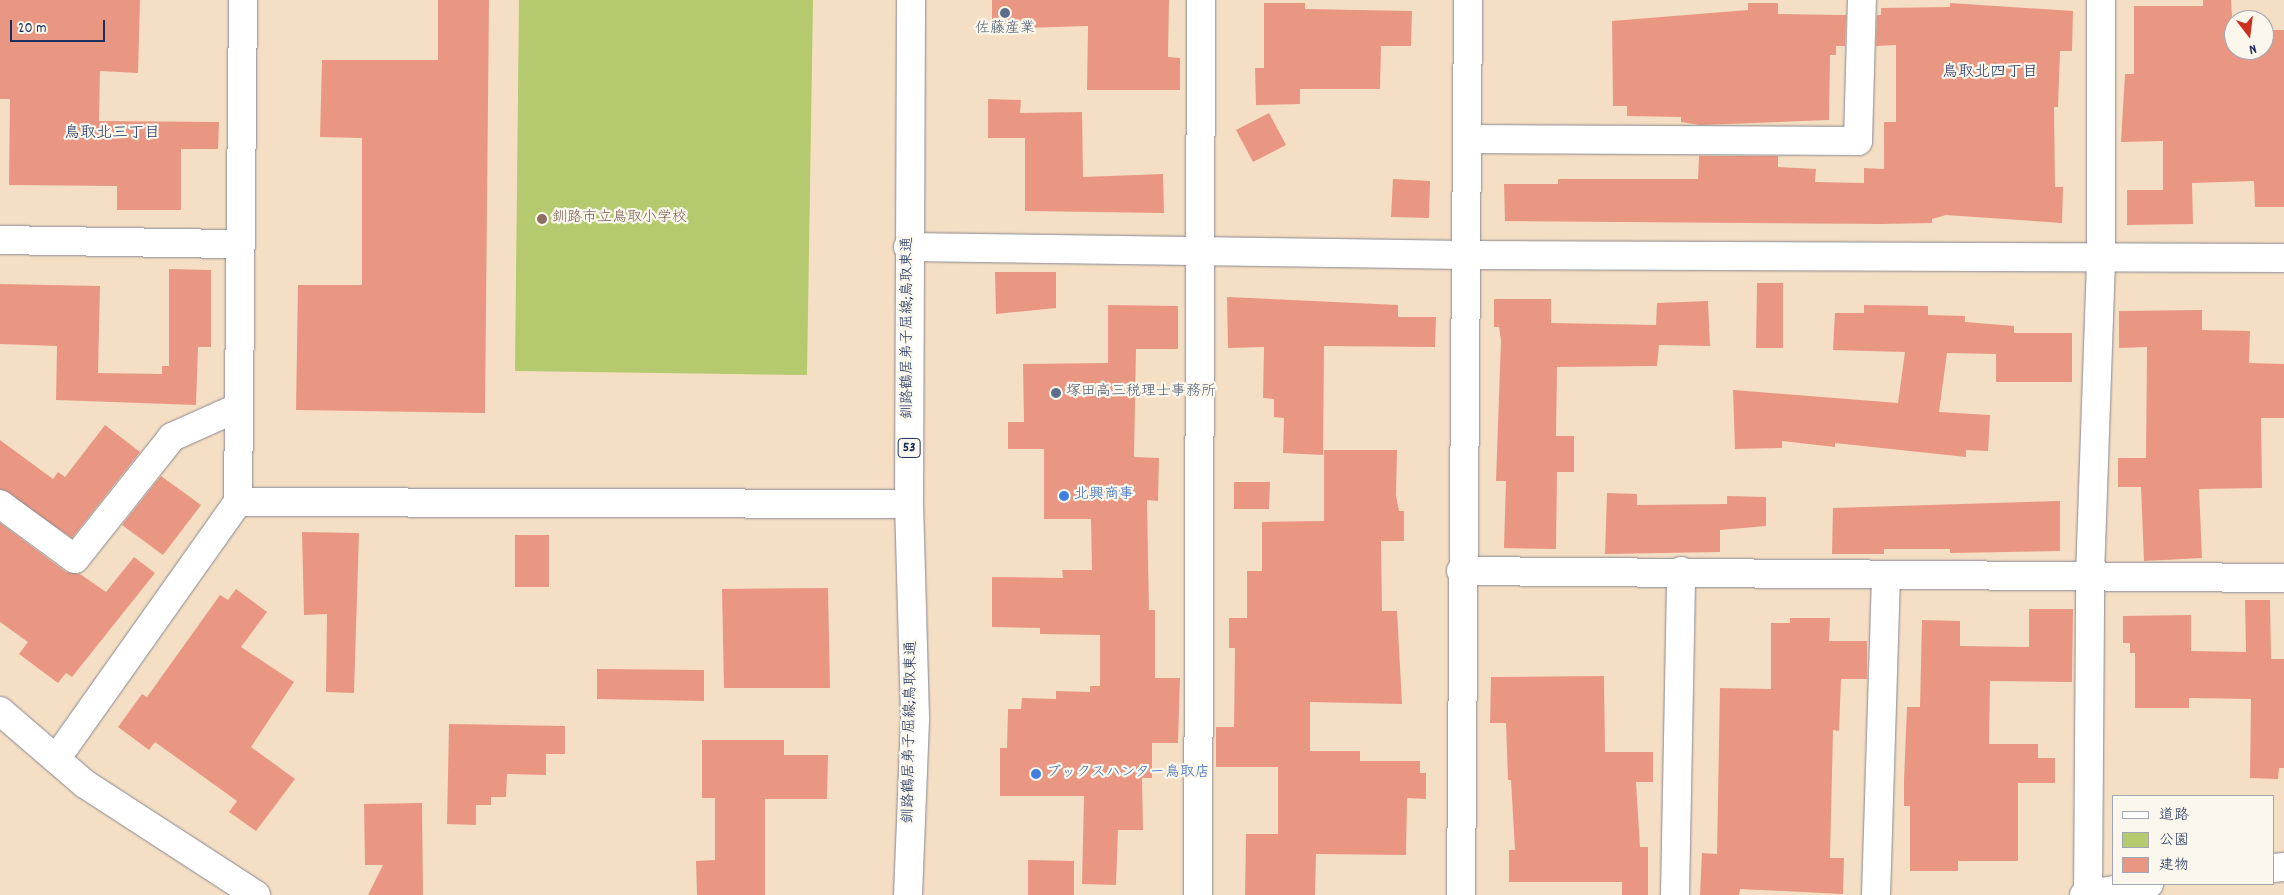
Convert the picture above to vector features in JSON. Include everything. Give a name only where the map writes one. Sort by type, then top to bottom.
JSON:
[{"type":"street","points":[[56,759],[238,502],[238,244],[244,0]]},
{"type":"street","name":"釧路鶴居弟子屈線;鳥取東通","points":[[908,895],[915,718],[909,504],[908,246],[911,0]]},
{"type":"street","points":[[1198,895],[1201,0]]},
{"type":"street","points":[[1460,895],[1461,571],[1468,0]]},
{"type":"street","points":[[1467,140],[1858,142],[1862,0]]},
{"type":"street","points":[[2102,0],[2101,256],[2090,576],[2086,895],[2143,885]]},
{"type":"street","points":[[0,240],[238,244]]},
{"type":"street","points":[[908,246],[1464,255],[2284,258]]},
{"type":"street","points":[[0,504],[75,559],[172,437],[239,407]]},
{"type":"street","points":[[238,502],[909,504]]},
{"type":"street","points":[[1461,571],[1681,571],[1886,576],[2284,578]]},
{"type":"street","points":[[1675,895],[1681,571]]},
{"type":"street","points":[[1876,895],[1886,576]]},
{"type":"street","points":[[0,711],[85,784],[256,895]]},
{"type":"green space","points":[[519,0],[813,0],[807,375],[515,371]]},
{"type":"building","points":[[0,0],[140,0],[138,73],[100,71],[99,121],[219,122],[218,149],[181,149],[181,210],[117,210],[117,186],[9,185],[10,99],[0,99]]},
{"type":"building","points":[[438,0],[489,0],[485,413],[296,410],[298,285],[362,285],[362,138],[320,137],[322,60],[438,60]]},
{"type":"building","points":[[992,0],[1169,0],[1168,57],[1180,58],[1180,90],[1087,90],[1088,26],[992,29]]},
{"type":"building","points":[[2203,0],[2231,0],[2232,10],[2224,10],[2224,60],[2274,60],[2274,30],[2284,30],[2284,207],[2255,207],[2254,181],[2192,183],[2193,224],[2127,225],[2127,190],[2163,190],[2163,141],[2121,142],[2125,74],[2134,74],[2134,6],[2203,6]]},
{"type":"building","points":[[1264,3],[1305,3],[1305,9],[1412,11],[1411,46],[1381,46],[1380,89],[1300,89],[1300,104],[1256,105],[1255,68],[1264,68]]},
{"type":"building","points":[[1748,3],[1778,3],[1778,14],[1846,15],[1845,46],[1836,46],[1836,55],[1830,55],[1829,120],[1700,125],[1681,122],[1681,117],[1627,116],[1627,106],[1613,106],[1612,21],[1748,10]]},
{"type":"building","points":[[1950,3],[2073,11],[2072,51],[2060,51],[2058,107],[2054,107],[2055,187],[2063,187],[2062,223],[1946,215],[1932,219],[1932,223],[1882,224],[1505,221],[1504,184],[1558,184],[1558,179],[1698,179],[1699,156],[1778,156],[1778,167],[1816,169],[1815,182],[1864,183],[1864,168],[1884,169],[1884,122],[1896,122],[1896,45],[1876,46],[1877,15],[1881,15],[1881,8],[1950,7]]},
{"type":"building","points":[[988,99],[1021,100],[1020,113],[1082,112],[1083,177],[1163,174],[1164,213],[1025,211],[1025,138],[988,138]]},
{"type":"building","points":[[1269,113],[1286,145],[1253,162],[1236,130]]},
{"type":"building","points":[[1393,179],[1430,181],[1429,218],[1391,217]]},
{"type":"building","points":[[169,269],[211,270],[211,347],[198,347],[196,405],[56,400],[57,346],[0,344],[0,284],[100,286],[98,373],[162,374],[162,366],[169,366]]},
{"type":"building","points":[[995,272],[1056,272],[1056,308],[996,314]]},
{"type":"building","points":[[1757,283],[1783,283],[1783,348],[1756,348]]},
{"type":"building","points":[[1227,297],[1398,305],[1398,317],[1436,317],[1435,347],[1324,346],[1323,455],[1283,453],[1284,418],[1274,417],[1274,399],[1263,398],[1264,347],[1228,348]]},
{"type":"building","points":[[1494,299],[1551,299],[1551,323],[1656,325],[1657,303],[1708,301],[1710,346],[1659,345],[1657,366],[1557,367],[1556,436],[1574,436],[1574,472],[1557,472],[1556,549],[1504,548],[1506,481],[1496,481],[1501,340],[1499,327],[1494,327]]},
{"type":"building","points":[[1108,305],[1178,306],[1178,349],[1136,349],[1134,457],[1159,458],[1158,501],[1147,500],[1149,610],[1155,610],[1155,678],[1180,678],[1178,743],[1152,743],[1152,778],[1142,778],[1143,830],[1118,830],[1116,885],[1082,884],[1084,796],[1000,796],[1000,748],[1007,748],[1008,709],[1021,709],[1022,698],[1056,699],[1056,691],[1090,692],[1090,686],[1100,686],[1100,635],[1040,634],[1040,628],[992,627],[992,577],[1063,578],[1062,570],[1092,570],[1091,519],[1044,519],[1044,449],[1008,449],[1008,422],[1024,422],[1023,364],[1108,363]]},
{"type":"building","points":[[1864,305],[1928,306],[1928,315],[1965,316],[1965,322],[2014,326],[2014,333],[2072,333],[2072,382],[1996,382],[1996,354],[1947,353],[1939,412],[1990,415],[1988,451],[1966,450],[1966,457],[1835,443],[1835,447],[1782,441],[1782,448],[1735,449],[1733,390],[1898,403],[1905,352],[1833,350],[1835,313],[1864,313]]},
{"type":"building","points":[[2202,310],[2202,330],[2250,331],[2249,363],[2284,364],[2284,418],[2261,418],[2262,488],[2199,489],[2202,558],[2144,561],[2141,487],[2118,487],[2118,458],[2146,458],[2147,347],[2119,348],[2119,311]]},
{"type":"building","points":[[105,425],[140,452],[72,538],[0,489],[0,440],[53,479],[58,472],[65,477]]},
{"type":"building","points":[[1324,450],[1397,450],[1396,496],[1399,511],[1404,511],[1404,541],[1381,541],[1382,611],[1397,611],[1402,704],[1310,702],[1310,751],[1360,751],[1360,761],[1420,761],[1420,773],[1426,773],[1426,799],[1407,798],[1406,855],[1316,854],[1315,895],[1245,895],[1246,834],[1278,834],[1278,767],[1216,767],[1216,727],[1234,727],[1235,648],[1229,648],[1229,618],[1247,618],[1247,571],[1262,571],[1262,522],[1324,521]]},
{"type":"building","points":[[161,476],[201,505],[163,555],[122,525]]},
{"type":"building","points":[[1234,482],[1270,482],[1269,509],[1234,509]]},
{"type":"building","points":[[1607,493],[1637,494],[1637,505],[1727,504],[1727,496],[1766,497],[1766,526],[1720,530],[1720,552],[1605,554]]},
{"type":"building","points":[[2060,501],[2060,551],[1950,553],[1950,549],[1884,549],[1884,554],[1832,554],[1833,508]]},
{"type":"building","points":[[0,523],[66,572],[80,574],[106,592],[134,557],[155,573],[72,677],[66,673],[58,683],[19,654],[28,642],[0,622]]},
{"type":"building","points":[[302,532],[359,533],[354,693],[326,692],[327,614],[304,615]]},
{"type":"building","points":[[515,535],[549,535],[549,587],[515,587]]},
{"type":"building","points":[[828,588],[830,688],[724,688],[722,589]]},
{"type":"building","points":[[236,589],[267,612],[241,647],[294,682],[251,747],[295,779],[256,831],[229,812],[237,801],[155,742],[149,750],[118,727],[142,694],[147,697],[220,595],[228,600]]},
{"type":"building","points":[[2245,600],[2270,600],[2271,659],[2284,659],[2284,768],[2279,768],[2278,779],[2250,778],[2251,699],[2189,698],[2189,708],[2135,708],[2135,653],[2130,653],[2130,643],[2123,643],[2123,616],[2191,615],[2191,651],[2246,652]]},
{"type":"building","points":[[2029,609],[2073,609],[2072,682],[1990,681],[1989,744],[2038,744],[2038,758],[2055,758],[2055,783],[2018,783],[2018,861],[1958,861],[1958,871],[1910,871],[1910,806],[1904,806],[1907,707],[1920,707],[1922,620],[1960,621],[1960,646],[2029,647]]},
{"type":"building","points":[[1790,618],[1830,618],[1829,641],[1867,641],[1867,679],[1841,679],[1839,731],[1833,730],[1830,858],[1844,858],[1843,894],[1740,889],[1739,895],[1700,895],[1702,853],[1717,854],[1720,688],[1771,689],[1771,623],[1790,623]]},
{"type":"building","points":[[597,669],[704,670],[704,701],[597,699]]},
{"type":"building","points":[[1604,676],[1605,752],[1653,752],[1653,782],[1636,782],[1640,847],[1648,847],[1648,895],[1622,895],[1622,882],[1509,882],[1509,850],[1515,850],[1511,780],[1508,780],[1506,723],[1490,723],[1491,677]]},
{"type":"building","points":[[449,724],[565,726],[565,754],[546,754],[546,775],[507,774],[506,797],[491,797],[491,805],[476,805],[476,825],[447,824]]},
{"type":"building","points":[[702,740],[784,740],[784,755],[828,755],[827,799],[765,799],[765,895],[697,895],[696,861],[715,860],[715,798],[702,798]]},
{"type":"building","points":[[422,803],[423,895],[368,895],[383,865],[365,865],[364,804]]},
{"type":"building","points":[[1028,860],[1074,861],[1074,895],[1028,895]]},
{"type":"place","name":"佐藤産業","points":[[1005,13]]},
{"type":"place","name":"釧路市立鳥取小学校","points":[[542,219]]},
{"type":"place","name":"塚田高三税理士事務所","points":[[1056,393]]},
{"type":"place","name":"北興商事","points":[[1064,496]]},
{"type":"place","name":"ブックスハンター鳥取店","points":[[1036,774]]},
{"type":"district","name":"鳥取北四丁目","points":[[1990,73]]},
{"type":"district","name":"鳥取北三丁目","points":[[112,134]]}]
